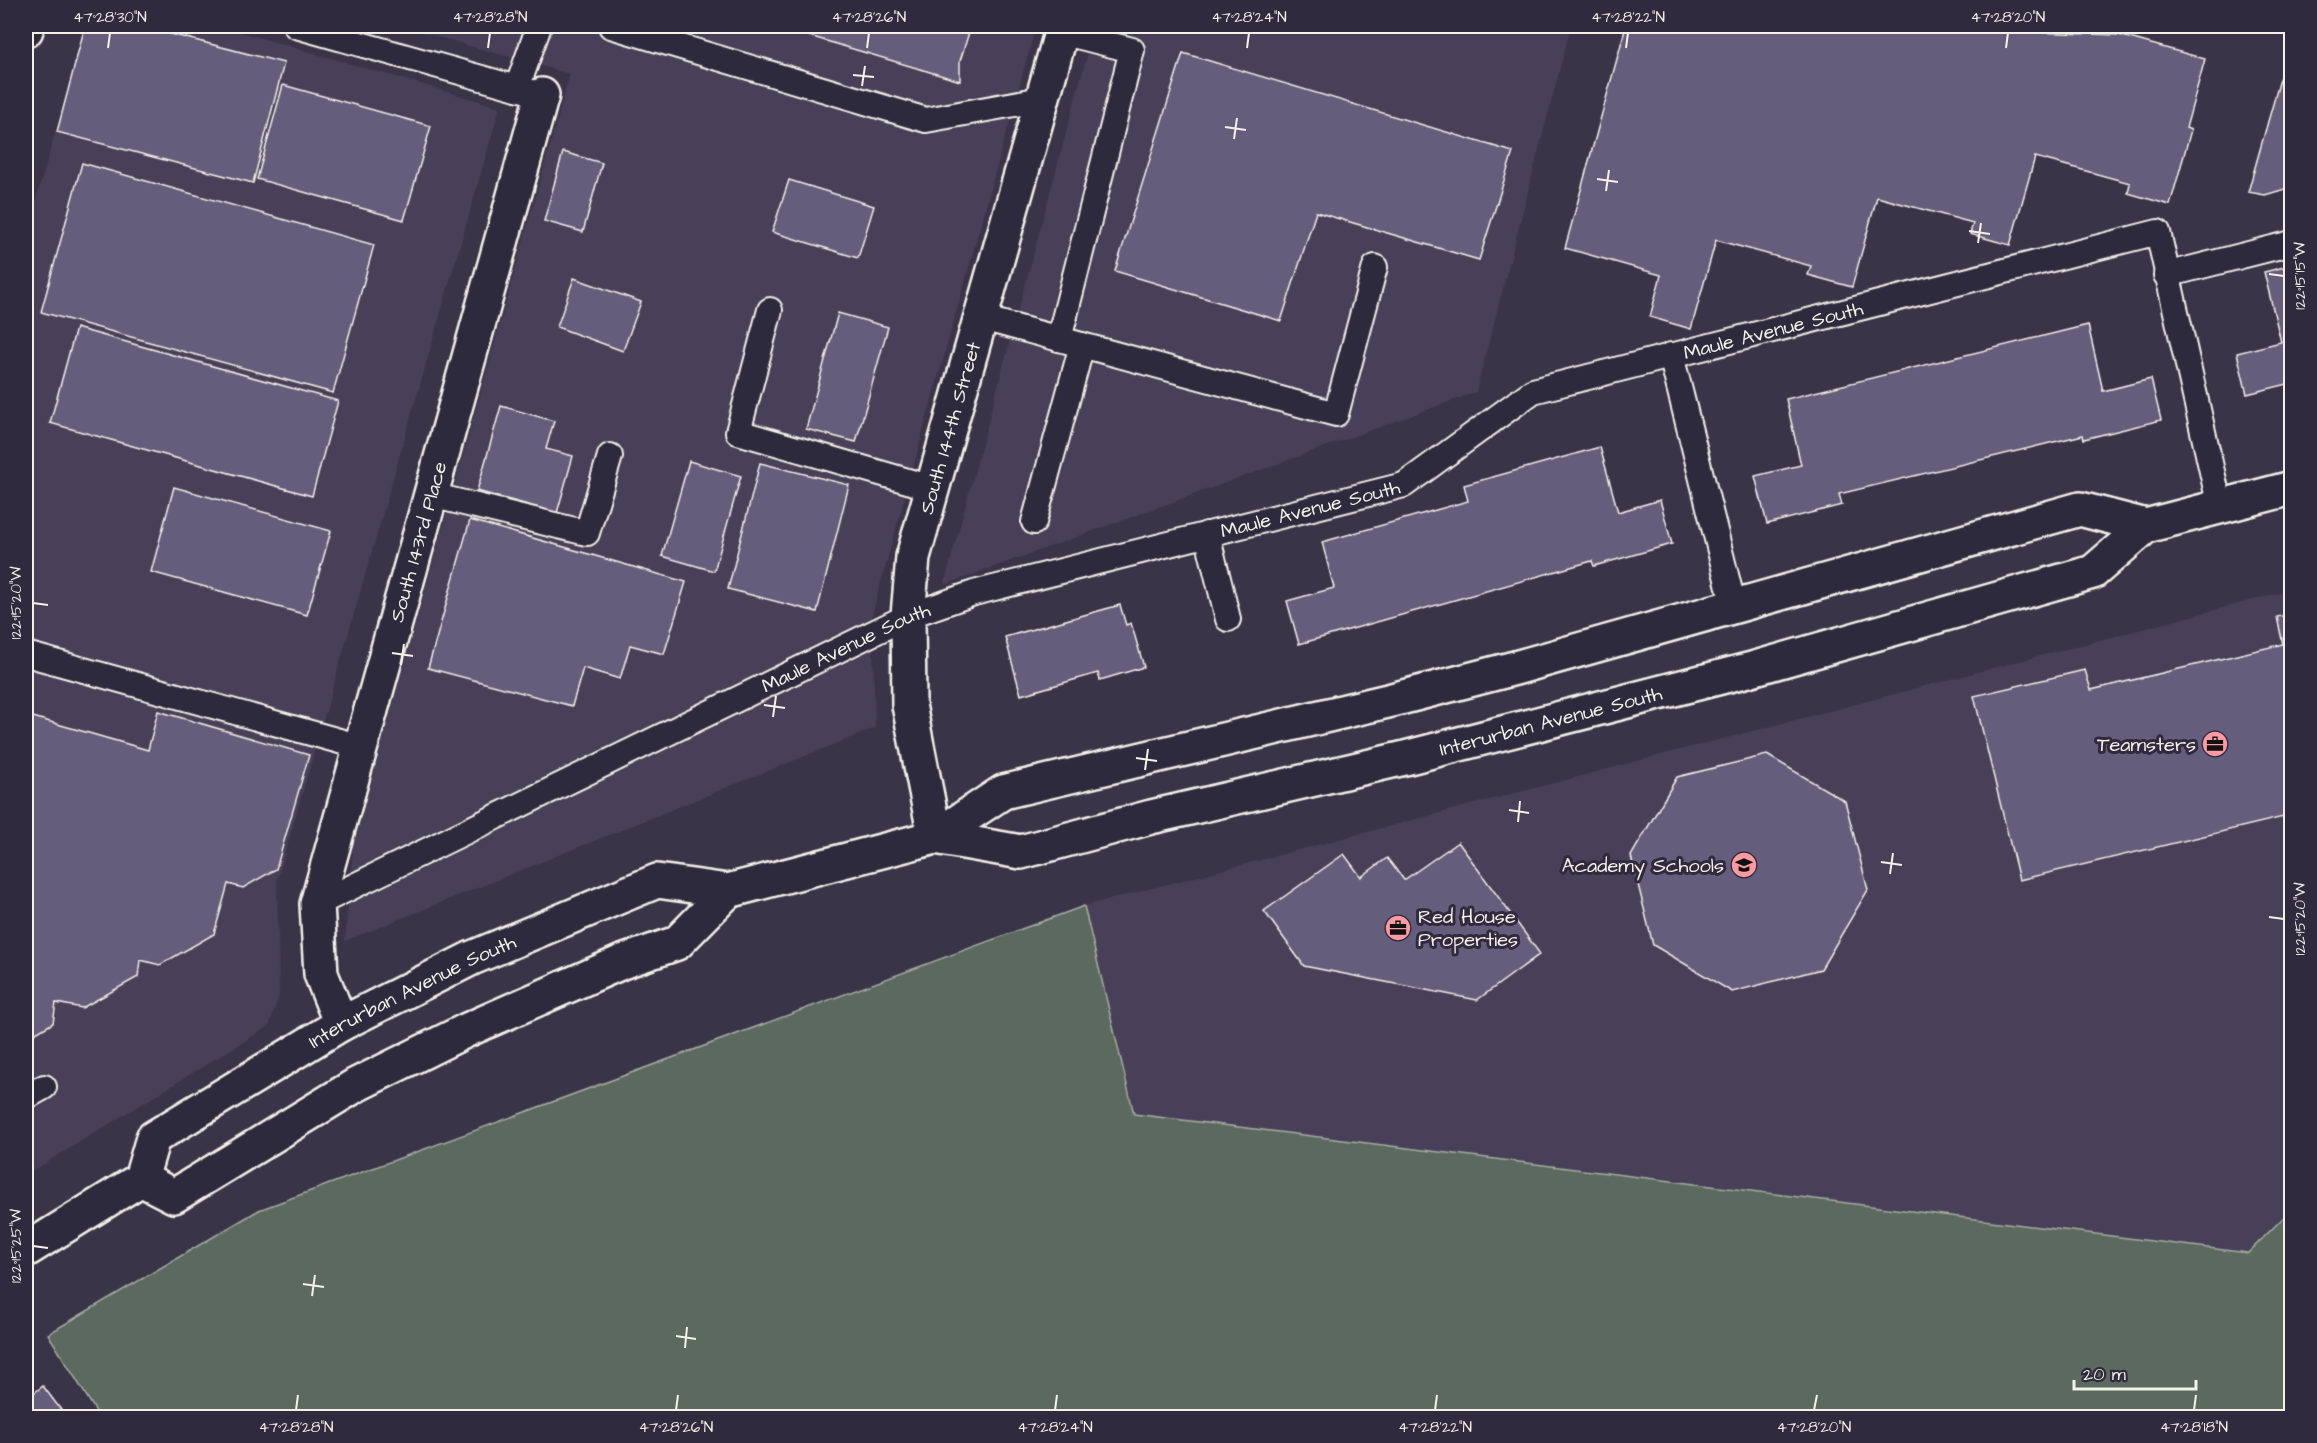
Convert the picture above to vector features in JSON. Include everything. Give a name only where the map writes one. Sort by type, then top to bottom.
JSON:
[{"type":"main road","points":[[26,30],[27,26]]},
{"type":"main road","name":"South 144th Street","points":[[935,837],[909,705],[908,616],[913,556],[1062,29]]},
{"type":"main road","name":"South 143rd Place","points":[[341,1024],[321,974],[317,904],[431,495],[530,92]]},
{"type":"main road","name":"Interurban Avenue South","points":[[141,1179],[153,1138],[341,1024],[472,958],[657,881],[728,891],[935,837],[1003,792],[1392,700],[1515,668],[2080,509],[2146,525],[2292,488]]},
{"type":"main road","name":"Interurban Avenue South","points":[[935,837],[1021,852],[1151,817],[1405,758],[1736,673],[2093,572],[2146,525]]},
{"type":"main road","points":[[26,1250],[141,1179],[174,1196],[356,1084],[488,1021],[622,962],[677,943],[728,891]]},
{"type":"lane","points":[[296,26],[530,92],[539,26]]},
{"type":"lane","points":[[611,26],[926,120],[1042,99]]},
{"type":"lane","points":[[1034,522],[1132,50],[1062,29]]},
{"type":"lane","name":"Maule Avenue South","points":[[317,904],[908,616],[974,593],[1404,485],[1533,391],[2158,232],[2166,274]]},
{"type":"lane","points":[[2220,507],[2166,274],[2292,243]]},
{"type":"lane","points":[[982,318],[1336,414],[1375,267]]},
{"type":"lane","points":[[770,310],[738,432],[932,488]]},
{"type":"lane","points":[[1671,355],[1734,607]]},
{"type":"lane","points":[[431,495],[587,533],[610,456]]},
{"type":"lane","points":[[1207,534],[1228,619]]},
{"type":"lane","points":[[26,654],[361,747]]},
{"type":"shaded area","points":[[86,26],[219,26],[500,107],[277,881],[279,995],[269,1026],[26,1175],[26,234]]},
{"type":"shaded area","points":[[399,26],[1036,26],[872,615],[875,728],[345,941],[353,847],[570,74]]},
{"type":"shaded area","points":[[1095,26],[1571,26],[1476,392],[944,585]]},
{"type":"shaded area","points":[[2291,590],[2291,1210],[2249,1253],[1134,1114],[1084,906]]},
{"type":"green space","points":[[1084,906],[1134,1114],[2248,1253],[2291,1210],[2291,1417],[100,1418],[48,1334],[259,1210]]},
{"type":"building","points":[[85,26],[140,26],[284,63],[253,183],[57,132]]},
{"type":"building","points":[[776,26],[971,26],[960,61],[960,81]]},
{"type":"building","points":[[1626,26],[1868,26],[2119,35],[2205,59],[2186,128],[2191,130],[2170,205],[2128,193],[2130,183],[2035,157],[2010,245],[1970,234],[1973,223],[1877,197],[1852,287],[1808,275],[1811,266],[1716,240],[1691,329],[1650,317],[1661,275],[1565,248]]},
{"type":"building","points":[[2292,37],[2292,187],[2265,195],[2248,192]]},
{"type":"building","points":[[1183,53],[1513,152],[1479,260],[1316,212],[1281,321],[1115,271]]},
{"type":"building","points":[[283,85],[431,126],[404,220],[257,179]]},
{"type":"building","points":[[563,152],[602,163],[583,232],[544,221]]},
{"type":"building","points":[[82,163],[374,245],[333,393],[41,312]]},
{"type":"building","points":[[789,180],[874,206],[858,258],[772,232]]},
{"type":"building","points":[[2292,265],[2292,383],[2247,394],[2237,353],[2281,342],[2264,272]]},
{"type":"building","points":[[574,278],[641,302],[623,351],[557,327]]},
{"type":"building","points":[[838,313],[888,327],[856,442],[806,429]]},
{"type":"building","points":[[2088,325],[2103,391],[2151,379],[2161,420],[2084,439],[2083,435],[1839,494],[1842,505],[1767,524],[1755,476],[1801,465],[1786,399]]},
{"type":"building","points":[[76,328],[338,401],[312,496],[50,423]]},
{"type":"building","points":[[501,406],[554,421],[546,449],[573,456],[557,513],[477,491]]},
{"type":"building","points":[[1600,447],[1618,512],[1660,500],[1672,544],[1594,566],[1592,561],[1299,644],[1287,601],[1334,588],[1322,542],[1468,501],[1464,485]]},
{"type":"building","points":[[689,461],[741,476],[714,571],[662,556]]},
{"type":"building","points":[[760,463],[849,485],[817,612],[728,589]]},
{"type":"building","points":[[174,487],[331,531],[307,615],[151,572]]},
{"type":"building","points":[[470,520],[686,582],[664,654],[630,645],[620,679],[583,668],[572,706],[428,668]]},
{"type":"building","points":[[1120,605],[1126,625],[1131,623],[1144,667],[1100,680],[1098,673],[1021,695],[1005,637]]},
{"type":"building","points":[[2292,614],[2292,815],[2019,880],[1974,696],[2085,670],[2091,690],[2283,644],[2277,617]]},
{"type":"building","points":[[158,711],[309,755],[276,869],[243,888],[228,884],[214,934],[160,965],[140,960],[138,977],[82,1008],[56,1003],[53,1023],[26,1039],[26,715],[148,750]]},
{"type":"building","points":[[1767,755],[1845,801],[1868,890],[1821,969],[1732,992],[1653,945],[1631,856],[1677,777]]},
{"type":"building","points":[[1458,842],[1540,954],[1477,1000],[1304,966],[1264,911],[1344,854],[1361,877],[1387,858],[1404,880]]},
{"type":"building","points":[[43,1386],[67,1418],[26,1418],[26,1399]]},
{"type":"place","name":"Teamsters","points":[[2215,744]]},
{"type":"place","name":"Academy Schools","points":[[1744,865]]},
{"type":"place","name":"Red House Properties","points":[[1398,928]]}]
